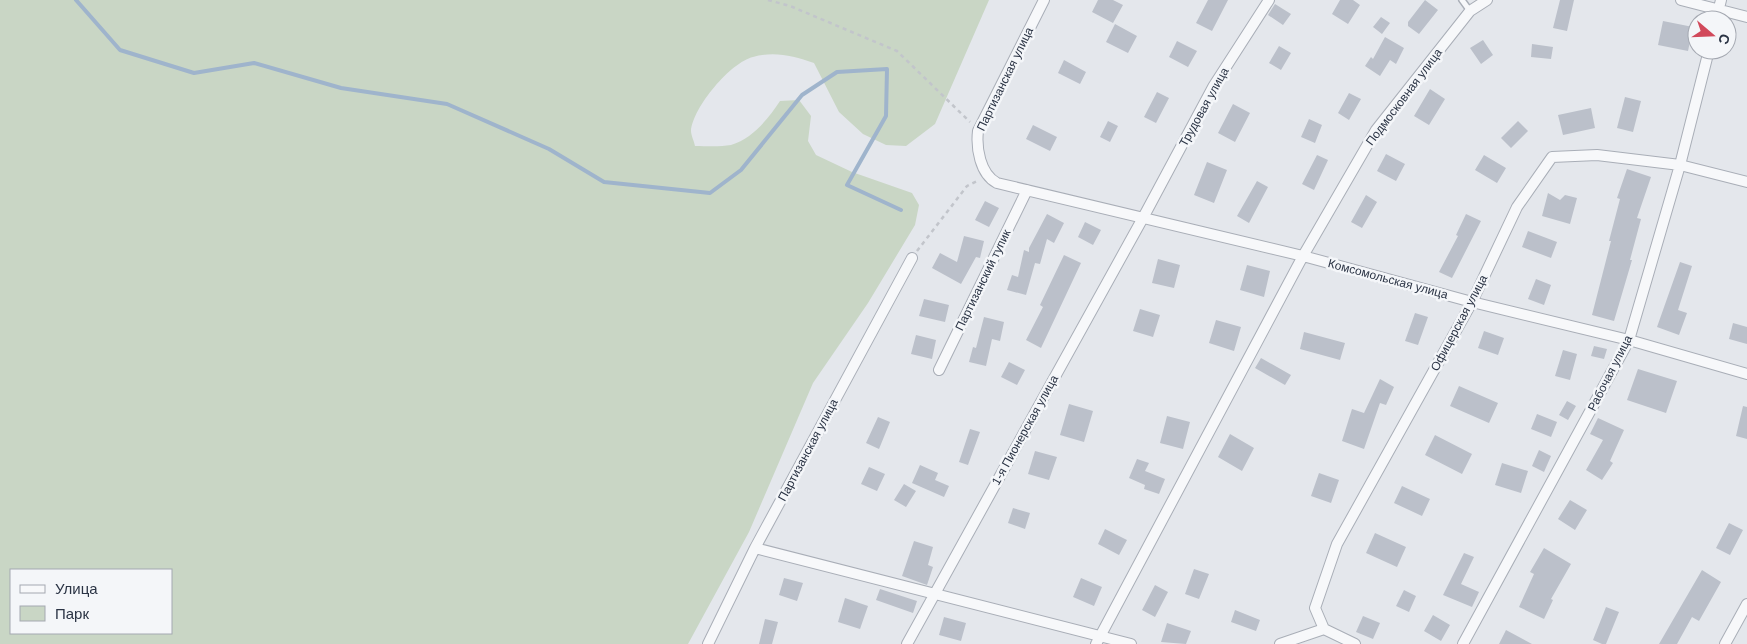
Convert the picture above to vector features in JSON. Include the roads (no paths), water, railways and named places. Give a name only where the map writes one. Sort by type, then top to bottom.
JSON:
[{"type":"street","name":"Партизанская улица","points":[[1027,190],[997,183],[987,176],[977,141],[978,130],[1044,0]]},
{"type":"street","name":"Трудовая улица","points":[[1144,216],[1213,87],[1269,0]]},
{"type":"street","name":"Подмосковная улица","points":[[1302,256],[1376,130],[1470,11],[1487,0]]},
{"type":"street","points":[[1681,0],[1719,10]]},
{"type":"street","name":"Рабочая улица","points":[[1463,644],[1629,340],[1680,165],[1706,60]]},
{"type":"street","name":"Офицерская улица","points":[[1324,629],[1315,608],[1338,544],[1472,302],[1517,207],[1552,157],[1597,155],[1680,165]]},
{"type":"street","points":[[1680,165],[1747,182]]},
{"type":"street","points":[[1027,190],[1144,216]]},
{"type":"street","name":"Партизанский тупик","points":[[938,370],[1027,190]]},
{"type":"street","name":"Комсомольская улица","points":[[1144,216],[1472,302],[1629,340],[1747,374]]},
{"type":"street","name":"1-я Пионерская улица","points":[[907,644],[1144,216]]},
{"type":"street","points":[[1099,640],[1302,256]]},
{"type":"street","name":"Партизанская улица","points":[[708,644],[755,548],[912,258]]},
{"type":"street","points":[[755,548],[1099,640],[1131,644]]},
{"type":"street","points":[[1724,644],[1747,604]]},
{"type":"street","points":[[1280,644],[1324,629],[1354,644]]},
{"type":"lane","points":[[1462,0],[1470,11]]},
{"type":"waterway","points":[[76,0],[120,50],[194,73],[254,63],[341,88],[447,104],[549,149],[604,182],[710,193],[741,170],[802,95],[837,72],[887,69],[886,116],[847,185],[901,210]]}]
